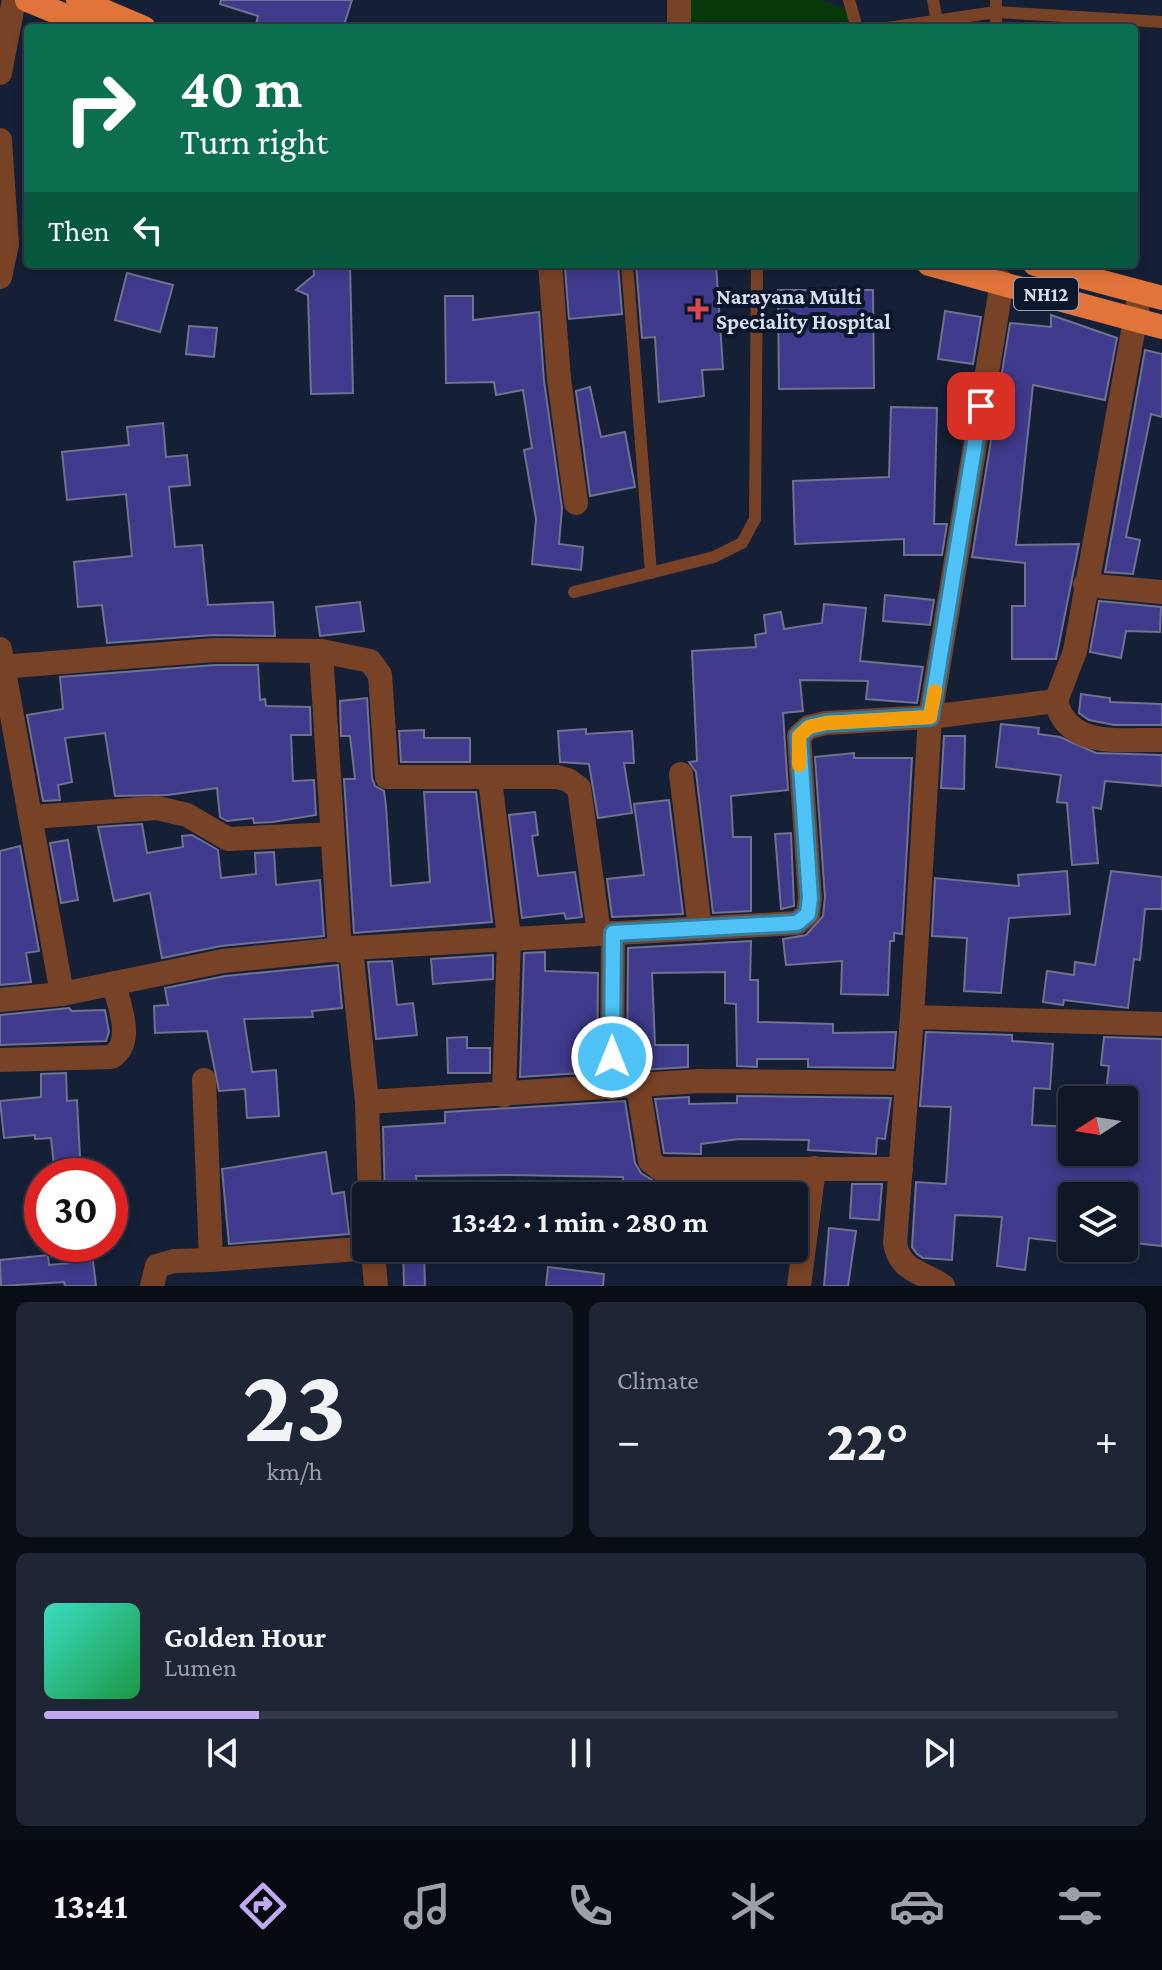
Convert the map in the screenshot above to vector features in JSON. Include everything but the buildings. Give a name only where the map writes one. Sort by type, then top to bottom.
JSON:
[{"type":"highway","points":[[27,0],[85,24]]},
{"type":"highway","points":[[78,0],[135,24]]},
{"type":"highway","name":"NH12","points":[[945,268],[1162,327]]},
{"type":"highway","name":"NH12","points":[[1050,268],[1151,296]]},
{"type":"street","points":[[0,73],[14,0]]},
{"type":"street","points":[[679,0],[679,24]]},
{"type":"street","points":[[0,140],[7,244],[0,277]]},
{"type":"street","points":[[550,268],[559,379],[576,503]]},
{"type":"street","points":[[943,1286],[910,1270],[898,1259],[895,1243],[930,717],[1002,282]]},
{"type":"street","points":[[1151,296],[1134,320],[1075,651],[1056,701],[1068,728],[1080,735],[1162,740]]},
{"type":"street","points":[[1085,585],[1162,592]]},
{"type":"street","points":[[62,994],[33,817],[1,661],[214,650],[321,651],[370,661],[380,675],[387,777],[557,777],[579,788],[606,933],[612,1088]]},
{"type":"street","points":[[321,651],[332,834],[367,1102],[370,1182]]},
{"type":"street","points":[[0,1000],[62,994],[223,961],[509,938],[797,923],[808,914],[799,736],[809,727],[826,723],[930,717],[1056,701]]},
{"type":"street","points":[[681,774],[700,929]]},
{"type":"street","points":[[490,779],[509,938],[504,1095]]},
{"type":"street","points":[[33,817],[157,808],[187,815],[228,839],[332,834]]},
{"type":"street","points":[[0,1060],[102,1058],[120,1051],[125,1039],[114,983]]},
{"type":"street","points":[[912,1017],[1162,1024]]},
{"type":"street","points":[[204,1080],[211,1260]]},
{"type":"street","points":[[367,1102],[727,1081],[907,1083]]},
{"type":"street","points":[[638,1086],[650,1161],[660,1169],[901,1169]]},
{"type":"street","points":[[799,1286],[814,1168]]},
{"type":"street","points":[[152,1286],[157,1266],[174,1261],[352,1250]]},
{"type":"street","points":[[373,1262],[376,1286]]},
{"type":"lane","points":[[849,0],[856,24]]},
{"type":"lane","points":[[933,0],[937,21]]},
{"type":"lane","points":[[916,24],[996,6],[1162,22]]},
{"type":"lane","points":[[627,268],[651,573]]},
{"type":"lane","points":[[574,592],[714,557],[742,543],[755,519],[757,268]]},
{"type":"green space","points":[[687,0],[822,0],[849,11],[849,24],[688,24]]},
{"type":"slow traffic","points":[[799,765],[799,736],[809,727],[826,723],[930,717],[935,691]]},
{"type":"place","name":"Narayana Multi Speciality Hospital","points":[[698,309]]},
{"type":"route","points":[[612,1057],[613,933],[797,923],[808,914],[810,898],[799,736],[809,727],[826,723],[930,717],[981,406]]}]
